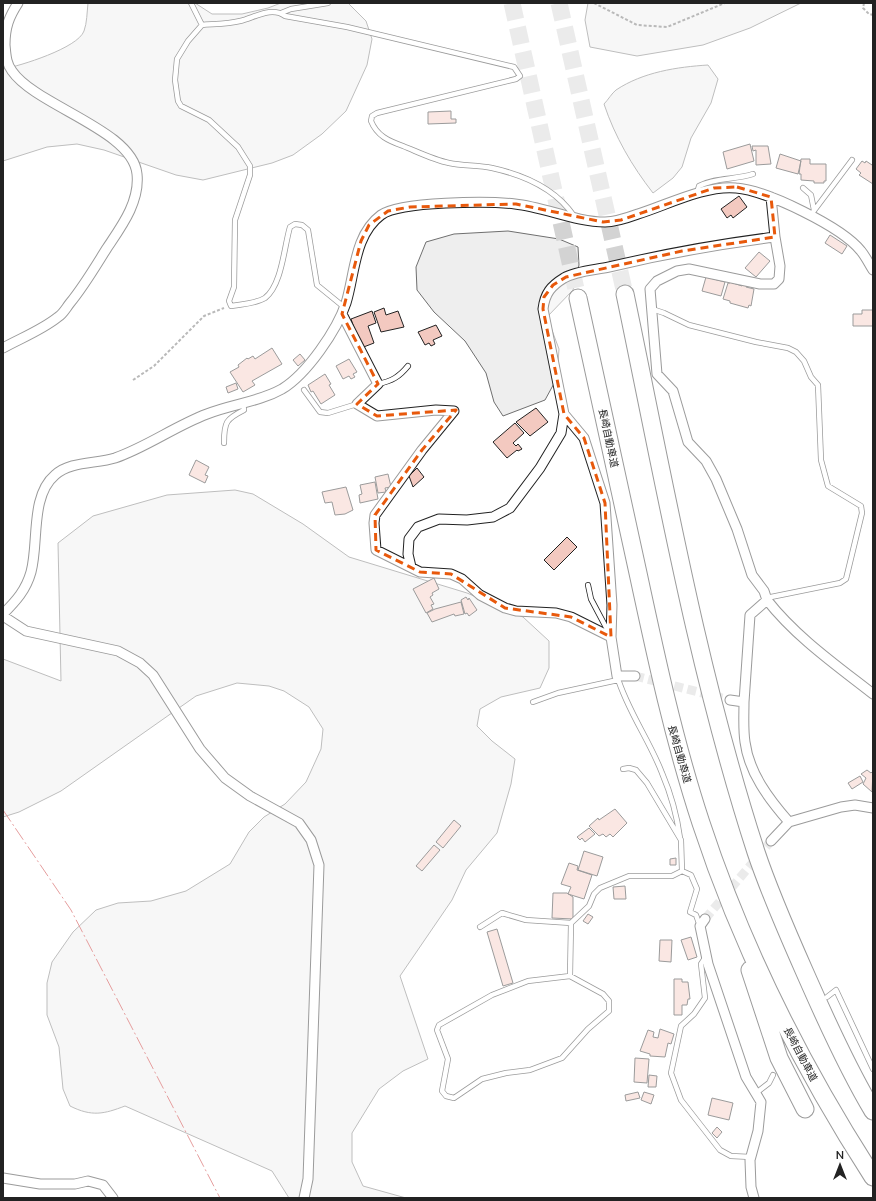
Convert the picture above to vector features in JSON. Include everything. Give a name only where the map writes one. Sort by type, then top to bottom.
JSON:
[{"type":"highway","points":[[625,294],[702,662],[730,766],[757,854],[790,940],[830,1030],[873,1112]]},
{"type":"highway","name":"長崎自動車道","points":[[578,298],[670,715],[702,825],[727,896],[758,969],[796,1047],[828,1105],[873,1177]]},
{"type":"highway","points":[[727,896],[763,1014],[779,1058],[805,1109]]},
{"type":"street","points":[[3,348],[59,317],[83,287],[128,217],[136,192],[138,174],[131,156],[114,140],[38,92],[19,79],[12,71],[6,59],[5,40],[8,18],[18,3]]},
{"type":"street","points":[[304,1198],[308,1179],[319,865],[311,840],[299,824],[250,796],[225,778],[200,749],[153,676],[140,663],[118,651],[26,631],[3,615],[21,596],[31,572],[39,507],[43,493],[54,475],[66,468],[110,460],[133,452],[206,414],[266,397],[285,387],[307,367],[343,311],[361,241],[369,225],[388,211],[410,207],[477,203],[516,204],[603,222],[621,220],[714,188],[737,188],[771,197],[812,213],[842,234],[861,250],[873,270]]},
{"type":"street","points":[[771,197],[775,237],[780,266],[779,279],[774,284],[760,284],[689,269],[677,271],[658,281],[650,289],[657,374],[672,391],[688,442],[706,461],[716,479],[737,529],[752,575],[764,591],[767,599],[778,614],[821,654],[873,694]]},
{"type":"street","points":[[411,567],[408,554],[409,539],[418,528],[439,519],[467,520],[493,517],[510,508],[540,468],[561,433],[564,414],[543,309],[544,297],[553,285],[566,277],[620,264],[682,251],[775,237]]},
{"type":"street","points":[[343,311],[378,384],[357,404],[377,416],[436,410],[454,411],[422,450],[375,516],[374,523],[376,550],[420,572],[451,574],[462,579],[480,595],[505,608],[516,611],[556,613],[571,616],[611,637]]},
{"type":"street","points":[[564,414],[584,438],[605,503],[612,605],[611,637],[618,678],[635,676]]},
{"type":"street","points":[[767,599],[750,615],[744,702],[745,742],[749,761],[766,796],[789,822]]},
{"type":"street","points":[[730,700],[744,702]]},
{"type":"street","points":[[770,841],[789,822],[841,806],[855,805],[873,808]]},
{"type":"street","points":[[703,922],[706,957],[746,1077],[761,1102],[758,1131],[751,1157],[751,1187],[754,1198]]},
{"type":"street","points":[[3,1178],[40,1184],[75,1184],[88,1181],[102,1185],[113,1198]]},
{"type":"lane","points":[[191,3],[202,25]]},
{"type":"lane","points":[[328,3],[291,9],[281,13],[264,13],[240,21],[202,25],[188,41],[177,59],[175,80],[178,101],[181,106],[209,120],[238,147],[250,166],[250,175],[235,220],[234,287],[229,301],[231,306],[252,303],[265,297],[277,279],[290,227],[296,224],[302,225],[308,230],[317,285],[343,311]]},
{"type":"lane","points":[[281,13],[285,16],[347,27],[514,67],[520,76],[516,79],[377,114],[372,116],[371,121],[375,130],[388,140],[418,152],[448,163],[492,168],[528,179],[545,187],[566,204],[574,216]]},
{"type":"lane","points":[[812,213],[852,160]]},
{"type":"lane","points":[[697,194],[699,186],[705,183],[719,179],[739,178],[753,174]]},
{"type":"lane","points":[[803,188],[811,195],[812,213]]},
{"type":"lane","points":[[652,309],[664,312],[689,325],[756,342],[788,348],[796,352],[804,362],[811,377],[818,385],[821,460],[828,486],[861,506],[862,513],[846,579],[840,583],[767,599]]},
{"type":"lane","points":[[378,384],[392,381],[408,366]]},
{"type":"lane","points":[[304,390],[320,412],[328,413],[357,404]]},
{"type":"lane","points":[[224,442],[226,423],[230,417],[244,410],[244,403]]},
{"type":"lane","points":[[588,585],[591,599],[611,637]]},
{"type":"lane","points":[[533,702],[558,693],[618,678],[625,702],[662,772],[677,818],[681,840],[682,871]]},
{"type":"lane","points":[[623,769],[629,768],[636,770],[647,783],[681,840]]},
{"type":"lane","points":[[682,871],[691,875],[697,889],[690,912],[696,915],[703,922]]},
{"type":"lane","points":[[570,976],[572,923],[588,906],[594,894],[600,888],[629,876],[672,876],[682,871]]},
{"type":"lane","points":[[480,927],[502,913],[526,920],[572,923]]},
{"type":"lane","points":[[706,957],[701,964],[705,998],[694,1014],[682,1026],[671,1073],[682,1100],[720,1150],[731,1156],[751,1157]]},
{"type":"lane","points":[[570,976],[603,994],[609,1001],[609,1011],[588,1029],[562,1058],[530,1070],[506,1073],[482,1079],[454,1098],[446,1096],[442,1090],[448,1059],[437,1030],[439,1025],[492,995],[528,981],[570,976]]},
{"type":"lane","points":[[827,997],[836,990],[873,1069]]},
{"type":"lane","points":[[756,1093],[769,1083],[773,1075]]},
{"type":"path","points":[[594,3],[637,25],[668,27],[725,3]]},
{"type":"path","points":[[864,3],[864,8],[869,14],[873,15]]},
{"type":"path","points":[[133,380],[154,366],[204,316],[231,306]]},
{"type":"highlighted area","points":[[737,187],[771,197],[775,237],[682,251],[566,277],[553,285],[544,297],[543,309],[564,414],[584,438],[605,503],[611,637],[571,617],[505,608],[451,574],[420,572],[376,550],[375,515],[422,450],[456,410],[377,416],[357,404],[378,384],[342,314],[361,241],[369,225],[388,211],[410,207],[516,204],[603,222],[621,220],[714,188]]},
{"type":"shaded area","points":[[88,3],[195,3],[212,14],[242,14],[268,8],[281,3],[348,3],[366,21],[372,39],[367,65],[346,111],[322,134],[293,155],[272,163],[203,180],[176,175],[104,150],[77,144],[47,147],[3,161],[3,69],[35,60],[71,44],[84,31]]},
{"type":"shaded area","points":[[588,3],[801,3],[750,28],[703,45],[637,56],[590,47],[585,20]]},
{"type":"shaded area","points":[[708,65],[718,79],[711,103],[691,138],[682,167],[673,178],[653,193],[625,151],[613,128],[604,104],[616,90],[637,79],[672,69]]},
{"type":"shaded area","points":[[508,231],[559,239],[578,247],[579,265],[573,290],[547,317],[559,349],[557,378],[545,400],[503,416],[494,402],[486,373],[465,341],[434,312],[417,290],[416,267],[426,242],[454,234]]},
{"type":"shaded area","points":[[235,490],[253,494],[303,524],[349,557],[467,593],[523,617],[549,641],[549,668],[540,688],[501,697],[480,709],[477,726],[492,741],[515,759],[511,784],[497,833],[466,870],[452,900],[400,976],[428,1059],[403,1071],[379,1089],[352,1133],[352,1162],[363,1186],[406,1198],[289,1198],[272,1171],[125,1106],[111,1111],[98,1113],[85,1112],[70,1106],[63,1089],[59,1047],[47,1015],[47,983],[52,962],[73,932],[96,910],[118,903],[151,901],[186,891],[230,864],[249,832],[264,817],[285,804],[306,782],[321,749],[323,729],[309,707],[284,691],[269,686],[237,683],[196,696],[61,791],[19,812],[3,817],[3,659],[61,681],[58,543],[93,516],[167,495]]},
{"type":"building","points":[[451,111],[451,119],[456,119],[456,123],[428,124],[428,112]]},
{"type":"building","points":[[750,144],[754,161],[727,169],[723,152]]},
{"type":"building","points":[[752,146],[768,146],[771,164],[756,165],[756,150],[753,151]]},
{"type":"building","points":[[780,154],[801,161],[798,174],[776,168]]},
{"type":"building","points":[[801,159],[810,159],[810,164],[826,164],[826,181],[824,181],[824,183],[814,183],[814,181],[801,180],[801,174],[799,174]]},
{"type":"building","points":[[862,161],[865,163],[866,161],[872,165],[873,163],[873,184],[859,175],[861,173],[856,169]]},
{"type":"building","points":[[739,196],[747,207],[733,218],[731,215],[727,218],[721,209]]},
{"type":"building","points":[[830,235],[847,246],[842,254],[825,243]]},
{"type":"building","points":[[759,252],[770,261],[756,277],[745,268]]},
{"type":"building","points":[[706,277],[725,282],[721,296],[702,291]]},
{"type":"building","points":[[730,282],[742,286],[743,284],[747,285],[746,287],[754,289],[751,306],[749,305],[748,308],[730,303],[730,301],[723,299],[728,283]]},
{"type":"building","points":[[384,308],[386,315],[398,311],[404,327],[381,332],[374,312]]},
{"type":"building","points":[[862,310],[873,310],[873,326],[853,326],[853,314],[862,314]]},
{"type":"building","points":[[372,311],[376,323],[368,326],[374,343],[361,348],[351,319]]},
{"type":"building","points":[[436,325],[442,336],[433,340],[435,344],[431,346],[429,343],[425,345],[418,332]]},
{"type":"building","points":[[272,348],[282,364],[252,381],[255,385],[243,392],[230,372],[239,367],[238,365],[247,358],[248,359],[253,356],[255,359]]},
{"type":"building","points":[[300,354],[305,360],[298,366],[293,360]]},
{"type":"building","points":[[349,359],[357,372],[353,374],[355,377],[351,379],[349,376],[343,379],[336,366]]},
{"type":"building","points":[[325,374],[335,395],[321,404],[313,391],[311,392],[308,385]]},
{"type":"building","points":[[236,383],[238,389],[228,393],[226,387]]},
{"type":"building","points":[[536,408],[548,422],[530,436],[516,422]]},
{"type":"building","points":[[515,423],[524,433],[513,443],[516,446],[518,444],[522,449],[517,450],[507,458],[493,442]]},
{"type":"building","points":[[196,460],[209,467],[205,475],[208,476],[205,483],[189,475]]},
{"type":"building","points":[[417,468],[424,477],[413,487],[409,476]]},
{"type":"building","points":[[388,474],[391,487],[385,488],[386,492],[378,493],[375,477]]},
{"type":"building","points":[[375,482],[378,499],[360,503],[359,495],[362,494],[360,485]]},
{"type":"building","points":[[346,487],[353,510],[345,514],[335,515],[332,502],[325,503],[322,492]]},
{"type":"building","points":[[567,537],[577,547],[554,570],[544,560]]},
{"type":"building","points":[[434,578],[439,589],[432,593],[433,595],[430,597],[434,604],[431,605],[433,609],[426,613],[413,589]]},
{"type":"building","points":[[466,597],[468,600],[469,598],[477,610],[469,616],[467,613],[465,614],[461,600]]},
{"type":"building","points":[[461,602],[464,614],[455,616],[454,614],[432,622],[427,613],[435,609]]},
{"type":"building","points":[[867,770],[871,773],[873,771],[872,792],[863,784],[866,778],[861,774]]},
{"type":"building","points":[[860,776],[863,782],[852,789],[848,783]]},
{"type":"building","points":[[615,809],[627,823],[613,837],[610,834],[606,837],[603,834],[599,836],[589,826],[598,818],[599,820]]},
{"type":"building","points":[[454,820],[461,826],[443,848],[436,842]]},
{"type":"building","points":[[589,828],[595,834],[585,842],[582,838],[580,840],[577,837]]},
{"type":"building","points":[[434,845],[440,850],[422,871],[416,866]]},
{"type":"building","points":[[584,851],[603,857],[597,876],[578,870]]},
{"type":"building","points":[[676,858],[676,865],[670,865],[670,859]]},
{"type":"building","points":[[569,863],[578,866],[577,870],[592,875],[584,899],[568,894],[571,887],[561,884]]},
{"type":"building","points":[[625,886],[626,899],[614,899],[613,887]]},
{"type":"building","points":[[553,893],[567,893],[573,897],[573,919],[552,918]]},
{"type":"building","points":[[588,914],[593,917],[588,924],[583,921]]},
{"type":"building","points":[[497,929],[513,983],[503,986],[487,932]]},
{"type":"building","points":[[691,937],[697,957],[688,960],[681,940]]},
{"type":"building","points":[[660,940],[672,940],[671,962],[659,961]]},
{"type":"building","points":[[674,979],[682,979],[682,982],[688,982],[690,999],[688,999],[687,1005],[682,1005],[682,1015],[674,1015]]},
{"type":"building","points":[[660,1029],[674,1034],[671,1044],[668,1043],[665,1057],[650,1056],[650,1054],[640,1051],[648,1030],[654,1032],[653,1037],[658,1038]]},
{"type":"building","points":[[635,1058],[649,1059],[647,1083],[634,1082]]},
{"type":"building","points":[[649,1075],[657,1076],[656,1087],[648,1087]]},
{"type":"building","points":[[638,1092],[640,1098],[626,1101],[625,1095]]},
{"type":"building","points":[[644,1092],[654,1095],[651,1104],[641,1100]]},
{"type":"building","points":[[712,1098],[733,1103],[729,1120],[708,1115]]},
{"type":"building","points":[[717,1127],[722,1132],[717,1138],[712,1133]]},
{"type":"tunnel","points":[[512,3],[578,298]]},
{"type":"tunnel","points":[[559,3],[625,294]]},
{"type":"tunnel","points":[[635,676],[730,700]]},
{"type":"tunnel","points":[[705,919],[771,841]]},
{"type":"power","points":[[3,810],[71,910],[220,1198]]}]
